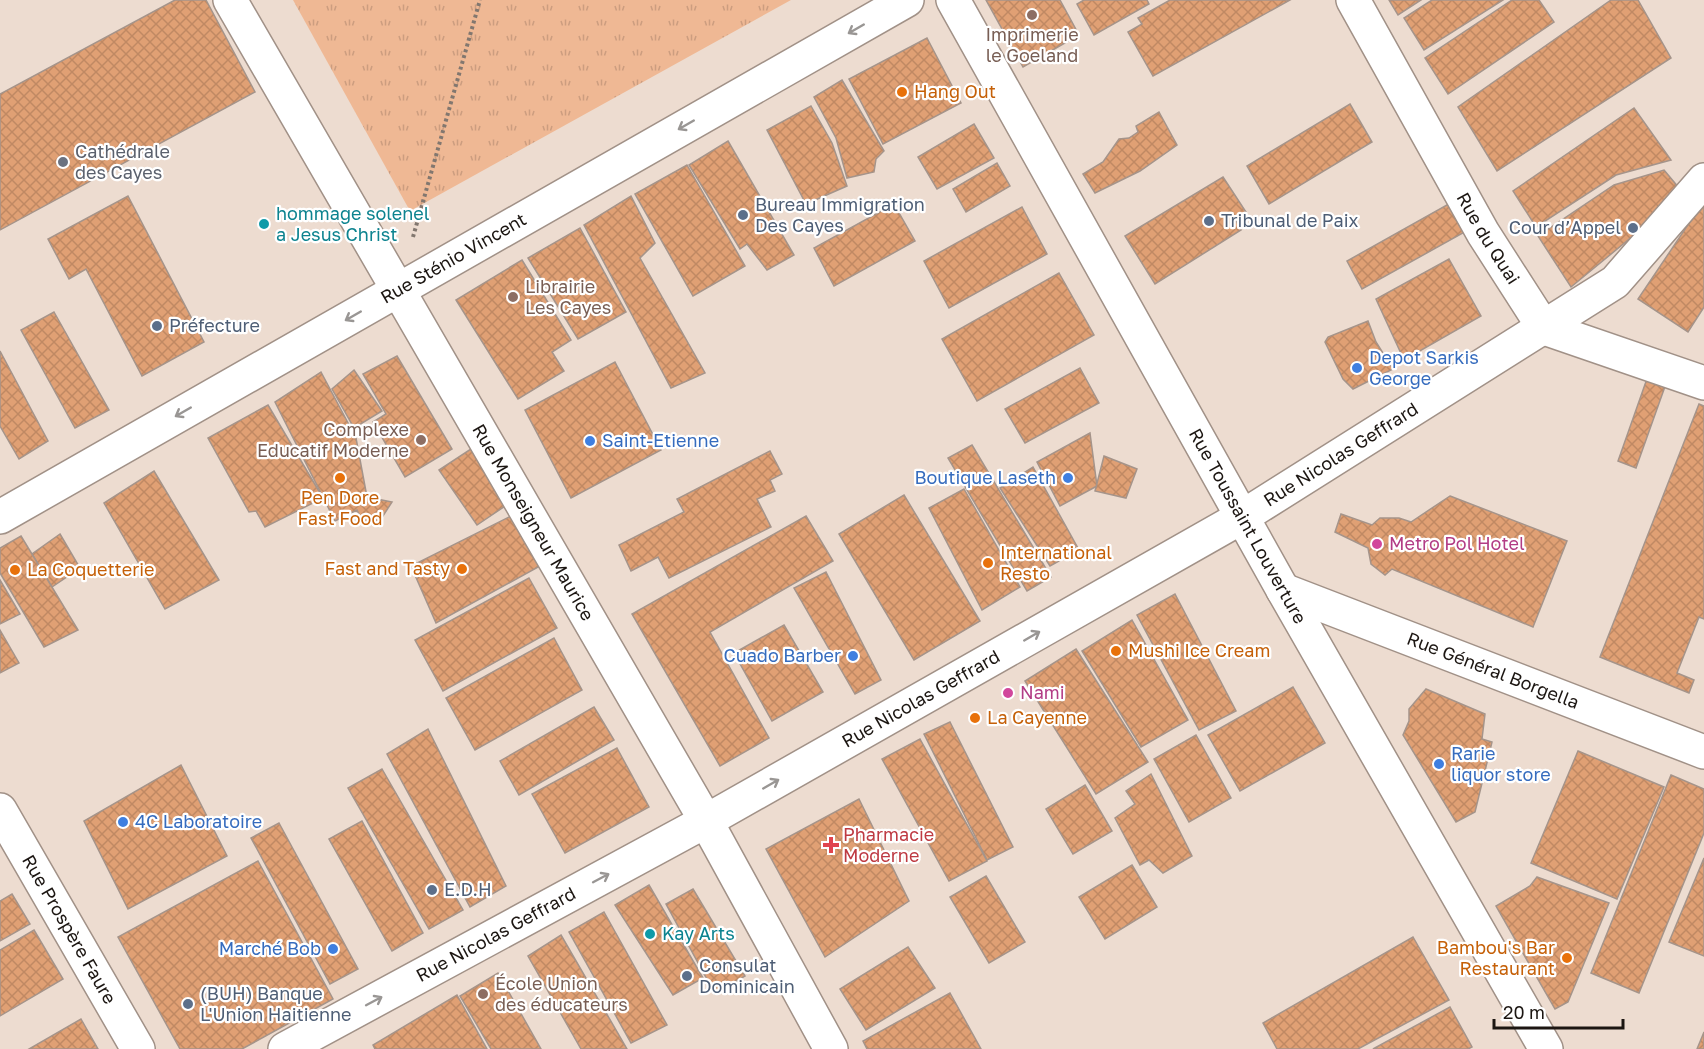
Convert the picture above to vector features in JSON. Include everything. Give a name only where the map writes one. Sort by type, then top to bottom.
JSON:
[{"type":"street","name":"Rue Monseigneur Maurice","points":[[230,0],[706,821],[831,1049]]},
{"type":"street","name":"Rue Sténio Vincent","points":[[0,517],[907,0]]},
{"type":"street","name":"Rue Toussaint Louverture","points":[[953,0],[1283,590],[1546,1049]]},
{"type":"street","name":"Rue du Quai","points":[[1353,0],[1483,233],[1544,328]]},
{"type":"street","name":"Rue Nicolas Geffrard","points":[[285,1049],[706,821],[1242,517],[1615,282],[1704,180]]},
{"type":"street","points":[[1544,328],[1704,384]]},
{"type":"street","name":"Rue Général Borgella","points":[[1283,590],[1704,752]]},
{"type":"street","name":"Rue Prospère Faure","points":[[0,810],[138,1049]]},
{"type":"path","points":[[398,290],[480,0]]},
{"type":"green space","points":[[293,0],[791,0],[410,211]]},
{"type":"building","name":"Cathédrale des Cayes","points":[[175,0],[206,0],[255,92],[0,230],[0,94]]},
{"type":"building","points":[[986,0],[1060,0],[1079,35],[1023,67]]},
{"type":"building","points":[[1084,0],[1147,0],[1149,4],[1094,35],[1077,4]]},
{"type":"building","points":[[1170,0],[1290,0],[1153,76],[1128,32],[1142,24],[1138,18]]},
{"type":"building","points":[[1389,0],[1421,0],[1398,15]]},
{"type":"building","points":[[1432,0],[1503,0],[1424,50],[1404,18]]},
{"type":"building","points":[[1512,0],[1539,0],[1554,22],[1448,94],[1425,58]]},
{"type":"building","points":[[1611,0],[1638,0],[1671,58],[1497,171],[1458,107]]},
{"type":"building","points":[[927,38],[961,103],[883,144],[849,79]]},
{"type":"building","points":[[842,80],[884,151],[876,159],[874,172],[847,178],[836,138],[814,97]]},
{"type":"building","points":[[1350,104],[1372,142],[1269,204],[1247,166]]},
{"type":"building","points":[[811,106],[832,143],[847,186],[806,204],[767,130]]},
{"type":"building","points":[[1634,108],[1671,160],[1616,175],[1536,227],[1513,191]]},
{"type":"building","points":[[1159,112],[1177,145],[1140,171],[1095,193],[1083,174],[1103,162],[1119,139],[1129,138],[1138,132],[1136,126]]},
{"type":"building","points":[[974,124],[994,158],[937,189],[918,157]]},
{"type":"building","points":[[728,141],[794,255],[767,270],[747,244],[740,249],[689,165]]},
{"type":"building","points":[[997,163],[1010,186],[966,212],[953,189]]},
{"type":"building","points":[[687,165],[745,266],[693,296],[635,194]]},
{"type":"building","points":[[1664,170],[1684,194],[1571,287],[1538,236],[1614,185]]},
{"type":"building","points":[[1223,177],[1246,212],[1235,219],[1241,230],[1155,284],[1125,236]]},
{"type":"building","points":[[128,196],[204,342],[142,376],[86,269],[69,279],[48,239]]},
{"type":"building","points":[[631,196],[655,243],[640,258],[705,373],[671,388],[584,225]]},
{"type":"building","points":[[1454,201],[1470,229],[1362,289],[1347,261]]},
{"type":"building","points":[[1704,201],[1704,307],[1688,332],[1638,299]]},
{"type":"building","points":[[894,204],[915,241],[834,286],[814,248]]},
{"type":"building","points":[[1022,207],[1047,254],[949,308],[924,261]]},
{"type":"building","points":[[580,228],[626,312],[578,339],[528,258]]},
{"type":"building","points":[[1449,259],[1481,316],[1404,360],[1376,299]]},
{"type":"building","points":[[522,260],[571,340],[552,352],[564,371],[518,399],[456,300]]},
{"type":"building","points":[[1059,273],[1094,335],[977,401],[942,339]]},
{"type":"building","points":[[54,312],[109,410],[75,428],[21,330]]},
{"type":"building","points":[[1368,321],[1376,342],[1393,369],[1353,389],[1343,379],[1325,342],[1328,337]]},
{"type":"building","points":[[0,351],[48,441],[19,459],[0,426]]},
{"type":"building","points":[[397,356],[452,449],[405,477],[373,422],[386,414],[363,374]]},
{"type":"building","points":[[615,362],[661,450],[571,498],[525,410]]},
{"type":"building","points":[[1080,368],[1099,403],[1025,443],[1005,409]]},
{"type":"building","points":[[354,370],[382,411],[354,428],[332,389]]},
{"type":"building","points":[[321,372],[356,438],[367,497],[392,502],[379,522],[364,525],[357,510],[335,521],[275,402]]},
{"type":"building","points":[[1649,373],[1667,381],[1636,468],[1618,461]]},
{"type":"building","points":[[1699,404],[1704,406],[1704,619],[1699,617],[1677,673],[1694,680],[1689,693],[1600,657]]},
{"type":"building","points":[[268,405],[323,498],[265,527],[256,511],[249,512],[208,438]]},
{"type":"building","points":[[1090,433],[1097,486],[1060,506],[1037,462]]},
{"type":"building","points":[[480,443],[517,498],[477,525],[439,470]]},
{"type":"building","points":[[972,445],[1051,577],[1027,591],[948,458]]},
{"type":"building","points":[[770,451],[782,474],[770,480],[775,491],[757,499],[771,527],[669,578],[658,557],[631,571],[619,545],[684,512],[677,499]]},
{"type":"building","points":[[1104,456],[1137,469],[1126,498],[1095,491]]},
{"type":"building","points":[[1033,467],[1079,550],[1050,566],[1000,488]]},
{"type":"building","points":[[154,471],[219,580],[165,609],[104,503]]},
{"type":"building","points":[[964,489],[1020,587],[982,610],[929,508]]},
{"type":"building","points":[[904,495],[980,621],[914,660],[839,534]]},
{"type":"building","points":[[1450,496],[1567,541],[1533,627],[1392,569],[1385,575],[1371,564],[1368,548],[1335,532],[1341,514],[1372,525],[1380,518],[1399,518],[1411,522]]},
{"type":"building","points":[[513,515],[540,566],[436,623],[411,566]]},
{"type":"building","points":[[806,516],[833,561],[710,632],[769,738],[720,766],[632,614]]},
{"type":"building","points":[[60,534],[80,568],[52,587],[32,554]]},
{"type":"building","points":[[21,536],[78,630],[44,647],[0,573],[0,548]]},
{"type":"building","points":[[826,572],[881,680],[855,694],[794,588]]},
{"type":"building","points":[[529,578],[557,628],[443,691],[415,640]]},
{"type":"building","points":[[0,580],[20,614],[0,624]]},
{"type":"building","points":[[1175,594],[1236,711],[1199,730],[1137,615]]},
{"type":"building","points":[[1132,620],[1188,720],[1141,747],[1082,651]]},
{"type":"building","points":[[784,625],[823,692],[772,721],[734,653]]},
{"type":"building","points":[[0,630],[19,663],[0,673]]},
{"type":"building","points":[[554,638],[582,690],[475,750],[446,698]]},
{"type":"building","points":[[1076,649],[1148,762],[1096,794],[1025,681]]},
{"type":"building","points":[[1293,687],[1325,743],[1240,791],[1208,735]]},
{"type":"building","points":[[1426,689],[1485,714],[1482,739],[1492,742],[1475,812],[1456,822],[1403,735],[1409,721],[1409,709]]},
{"type":"building","points":[[594,707],[614,740],[519,795],[500,761]]},
{"type":"building","points":[[950,722],[1013,847],[987,860],[924,734]]},
{"type":"building","points":[[428,729],[506,886],[470,907],[387,754]]},
{"type":"building","points":[[1196,735],[1231,798],[1189,822],[1154,759]]},
{"type":"building","points":[[920,739],[987,861],[949,881],[882,759]]},
{"type":"building","points":[[617,748],[649,807],[565,853],[532,794]]},
{"type":"building","points":[[1578,751],[1664,787],[1617,899],[1531,863]]},
{"type":"building","points":[[181,765],[227,856],[128,909],[84,821]]},
{"type":"building","points":[[382,769],[463,910],[429,929],[348,788]]},
{"type":"building","points":[[1151,774],[1192,856],[1163,873],[1149,860],[1140,865],[1115,818],[1135,804],[1126,791]]},
{"type":"building","points":[[1671,775],[1704,789],[1704,833],[1639,993],[1591,973]]},
{"type":"building","points":[[1085,785],[1112,831],[1073,854],[1046,809]]},
{"type":"building","points":[[859,799],[909,901],[825,957],[766,849]]},
{"type":"building","points":[[362,821],[423,933],[392,951],[329,839]]},
{"type":"building","points":[[279,823],[358,969],[330,984],[251,838]]},
{"type":"building","points":[[1704,858],[1704,956],[1669,942]]},
{"type":"building","points":[[258,861],[333,999],[242,1049],[180,1049],[118,937]]},
{"type":"building","points":[[1132,865],[1157,907],[1105,939],[1079,897]]},
{"type":"building","points":[[986,876],[1025,942],[989,963],[950,897]]},
{"type":"building","points":[[1537,877],[1609,903],[1568,1002],[1555,1009],[1496,906],[1530,886]]},
{"type":"building","points":[[649,885],[703,978],[673,995],[615,905]]},
{"type":"building","points":[[693,889],[745,976],[715,994],[666,904]]},
{"type":"building","points":[[12,894],[30,924],[0,941],[0,901]]},
{"type":"building","points":[[604,912],[667,1025],[631,1043],[569,932]]},
{"type":"building","points":[[34,930],[63,979],[0,1016],[0,950]]},
{"type":"building","points":[[561,935],[627,1049],[581,1049],[528,956]]},
{"type":"building","points":[[1413,937],[1449,1000],[1358,1049],[1277,1049],[1263,1023]]},
{"type":"building","points":[[908,947],[935,988],[866,1030],[840,989]]},
{"type":"building","points":[[498,973],[541,1049],[491,1049],[460,996]]},
{"type":"building","points":[[950,993],[981,1049],[867,1049],[863,1041]]},
{"type":"building","points":[[457,995],[487,1049],[375,1049],[373,1045]]},
{"type":"building","points":[[1450,1007],[1472,1047],[1468,1049],[1373,1049]]},
{"type":"building","points":[[81,1019],[98,1049],[29,1049]]},
{"type":"building","points":[[1704,1032],[1704,1049],[1697,1049]]},
{"type":"place","name":"Imprimerie le Goeland","points":[[1032,15]]},
{"type":"place","name":"Hang Out","points":[[902,92]]},
{"type":"place","name":"Cathédrale des Cayes","points":[[63,162]]},
{"type":"place","name":"Bureau Immigration Des Cayes","points":[[743,215]]},
{"type":"place","name":"Tribunal de Paix","points":[[1209,221]]},
{"type":"place","name":"hommage solenel a Jesus Christ","points":[[264,224]]},
{"type":"place","name":"Cour d’Appel","points":[[1633,228]]},
{"type":"place","name":"Librairie Les Cayes","points":[[513,297]]},
{"type":"place","name":"Préfecture","points":[[157,326]]},
{"type":"place","name":"Depot Sarkis George","points":[[1357,368]]},
{"type":"place","name":"Complexe Educatif Moderne","points":[[421,440]]},
{"type":"place","name":"Saint-Etienne","points":[[590,441]]},
{"type":"place","name":"Pen Dore Fast Food","points":[[340,478]]},
{"type":"place","name":"Boutique Laseth","points":[[1068,478]]},
{"type":"place","name":"Metro Pol Hotel","points":[[1377,544]]},
{"type":"place","name":"International Resto","points":[[988,563]]},
{"type":"place","name":"Fast and Tasty","points":[[462,569]]},
{"type":"place","name":"La Coquetterie","points":[[15,570]]},
{"type":"place","name":"Mushi Ice Cream","points":[[1116,651]]},
{"type":"place","name":"Cuado Barber","points":[[853,656]]},
{"type":"place","name":"Nami","points":[[1008,693]]},
{"type":"place","name":"La Cayenne","points":[[975,718]]},
{"type":"place","name":"Rarie liquor store","points":[[1439,764]]},
{"type":"place","name":"4C Laboratoire","points":[[123,822]]},
{"type":"place","name":"Pharmacie Moderne","points":[[831,845]]},
{"type":"place","name":"E.D.H","points":[[432,890]]},
{"type":"place","name":"Kay Arts","points":[[650,934]]},
{"type":"place","name":"Marché Bob","points":[[333,949]]},
{"type":"place","name":"Bambou's Bar Restaurant","points":[[1567,958]]},
{"type":"place","name":"Consulat Dominicain","points":[[687,976]]},
{"type":"place","name":"École Union des éducateurs","points":[[483,994]]},
{"type":"place","name":"(BUH) Banque L'Union Haitienne","points":[[188,1004]]}]
